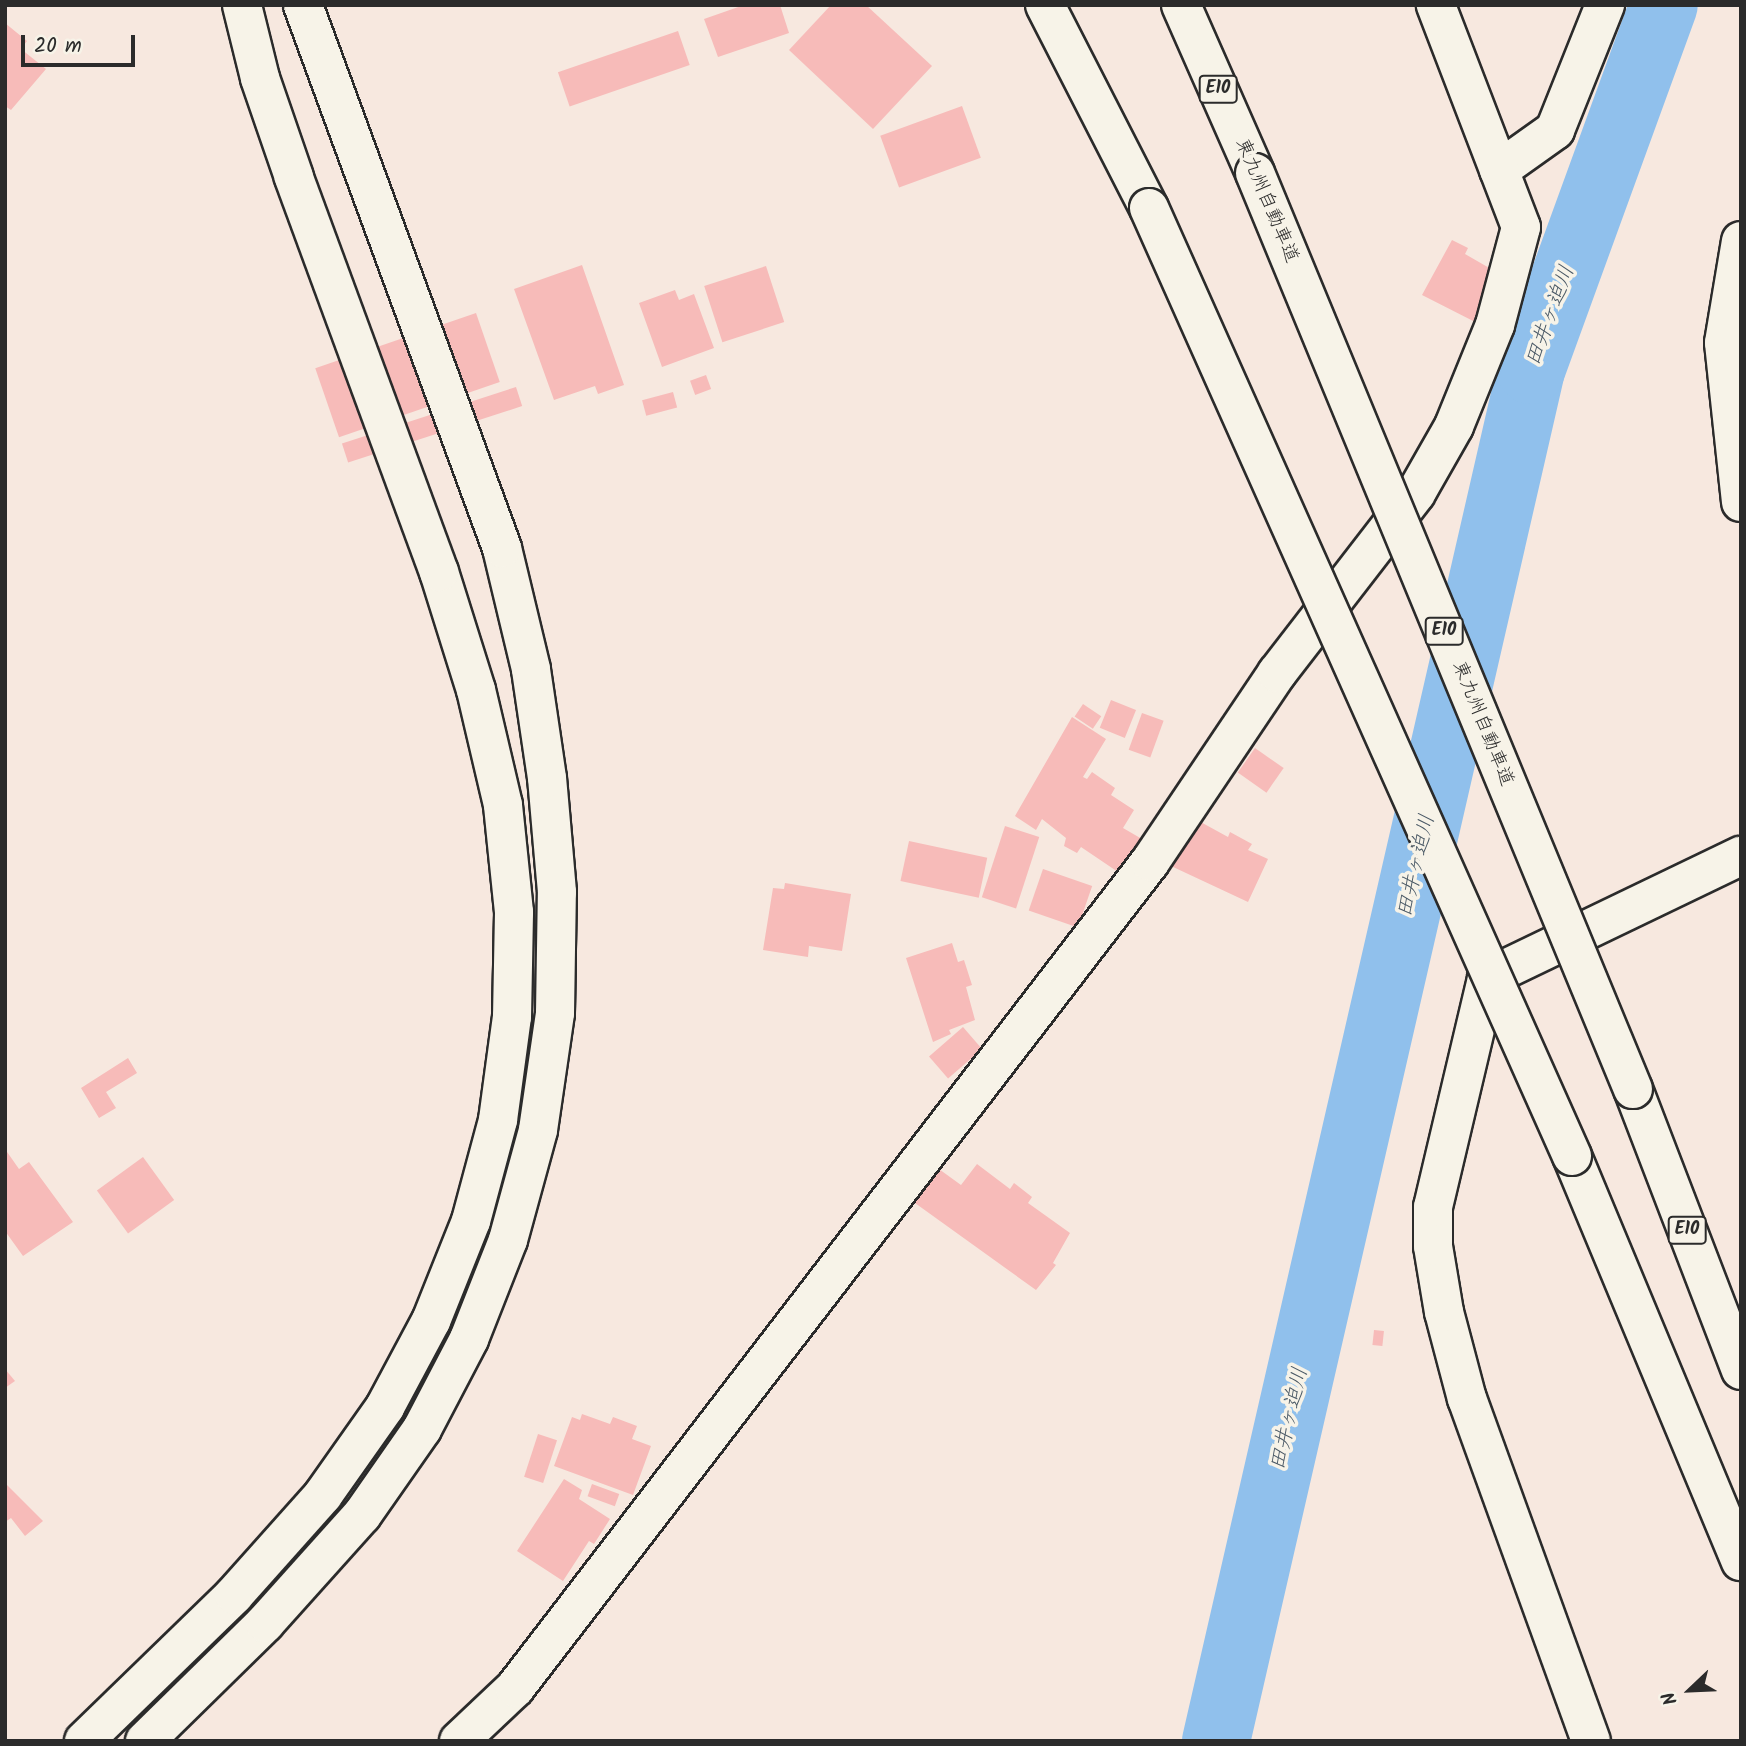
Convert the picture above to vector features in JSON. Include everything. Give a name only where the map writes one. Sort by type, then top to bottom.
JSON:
[{"type":"main road","points":[[84,1741],[234,1595],[323,1495],[385,1406],[431,1321],[471,1221],[498,1120],[512,1017],[514,912],[503,805],[476,690],[439,572],[293,177],[260,78],[242,5]]},
{"type":"main road","points":[[145,1741],[265,1623],[362,1515],[422,1429],[469,1339],[508,1240],[538,1130],[555,1013],[556,892],[547,778],[531,669],[502,548],[303,5]]},
{"type":"main road","points":[[327,5],[331,44],[356,151]]},
{"type":"main road","points":[[1045,5],[1149,208],[1572,1156],[1741,1561]]},
{"type":"main road","name":"東九州自動車道","points":[[1181,5],[1255,173],[1633,1089],[1741,1370]]},
{"type":"main road","points":[[459,1741],[515,1688],[1133,884],[1277,673],[1416,493],[1454,426],[1495,325],[1521,227],[1436,5]]},
{"type":"main road","points":[[1499,170],[1555,130],[1605,5]]},
{"type":"main road","points":[[1741,241],[1724,343],[1741,502]]},
{"type":"main road","points":[[1591,1741],[1468,1399],[1444,1312],[1433,1247],[1433,1208],[1487,978],[1741,856]]},
{"type":"building","points":[[744,5],[780,5],[789,33],[718,57],[704,19]]},
{"type":"building","points":[[831,5],[866,5],[932,66],[873,129],[789,50]]},
{"type":"building","points":[[5,23],[27,41],[21,49],[46,69],[11,110],[5,106]]},
{"type":"building","points":[[678,31],[690,65],[570,106],[558,72]]},
{"type":"building","points":[[962,106],[981,158],[899,187],[880,136]]},
{"type":"building","points":[[1452,240],[1468,248],[1465,254],[1498,273],[1481,325],[1422,295]]},
{"type":"building","points":[[582,265],[624,385],[598,394],[595,386],[554,400],[514,289]]},
{"type":"building","points":[[766,266],[784,322],[722,342],[704,286]]},
{"type":"building","points":[[675,290],[679,300],[694,294],[714,348],[662,367],[639,303]]},
{"type":"building","points":[[476,313],[500,382],[339,437],[315,368]]},
{"type":"building","points":[[706,375],[711,389],[695,395],[690,381]]},
{"type":"building","points":[[516,387],[522,406],[348,463],[342,444]]},
{"type":"building","points":[[673,392],[677,407],[646,416],[642,400]]},
{"type":"building","points":[[1111,700],[1136,710],[1125,738],[1100,728]]},
{"type":"building","points":[[1083,704],[1101,716],[1093,729],[1075,716]]},
{"type":"building","points":[[1142,713],[1164,721],[1150,758],[1129,750]]},
{"type":"building","points":[[1072,717],[1106,739],[1083,777],[1087,779],[1092,772],[1115,788],[1111,795],[1134,810],[1123,828],[1142,839],[1118,872],[1081,847],[1077,853],[1064,846],[1066,838],[1042,819],[1036,830],[1015,816]]},
{"type":"building","points":[[1255,748],[1284,768],[1266,793],[1238,773]]},
{"type":"building","points":[[1197,820],[1228,837],[1230,832],[1252,844],[1248,850],[1268,859],[1248,902],[1171,866]]},
{"type":"building","points":[[1005,826],[1039,837],[1016,908],[982,897]]},
{"type":"building","points":[[909,841],[987,858],[979,898],[900,881]]},
{"type":"building","points":[[1043,869],[1092,886],[1078,928],[1029,911]]},
{"type":"building","points":[[785,883],[851,894],[842,951],[809,946],[808,957],[763,950],[773,888],[784,889]]},
{"type":"building","points":[[952,943],[958,962],[964,960],[972,985],[966,987],[975,1020],[949,1030],[951,1034],[933,1042],[906,958]]},
{"type":"building","points":[[963,1027],[982,1049],[948,1078],[929,1057]]},
{"type":"building","points":[[128,1058],[137,1073],[106,1092],[116,1108],[99,1118],[81,1088]]},
{"type":"building","points":[[5,1149],[19,1169],[29,1162],[73,1222],[23,1256],[5,1231]]},
{"type":"building","points":[[143,1157],[174,1200],[128,1233],[97,1191]]},
{"type":"building","points":[[932,1164],[961,1185],[977,1164],[1010,1189],[1014,1183],[1032,1197],[1028,1203],[1070,1233],[1053,1263],[1056,1265],[1036,1290],[908,1198]]},
{"type":"building","points":[[1374,1330],[1384,1331],[1382,1346],[1372,1345]]},
{"type":"building","points":[[5,1369],[15,1381],[5,1388]]},
{"type":"building","points":[[582,1414],[610,1424],[613,1417],[637,1426],[632,1439],[651,1446],[633,1495],[554,1466],[572,1417],[580,1420]]},
{"type":"building","points":[[538,1434],[557,1440],[543,1483],[524,1477]]},
{"type":"building","points":[[564,1479],[582,1490],[579,1499],[610,1519],[594,1544],[589,1541],[563,1581],[517,1551]]},
{"type":"building","points":[[5,1483],[43,1521],[25,1536],[11,1518],[5,1522]]},
{"type":"building","points":[[592,1484],[619,1494],[615,1506],[588,1496]]},
{"type":"waterway","name":"田井ヶ迫川","points":[[1216,1741],[1531,370],[1664,5]]}]
